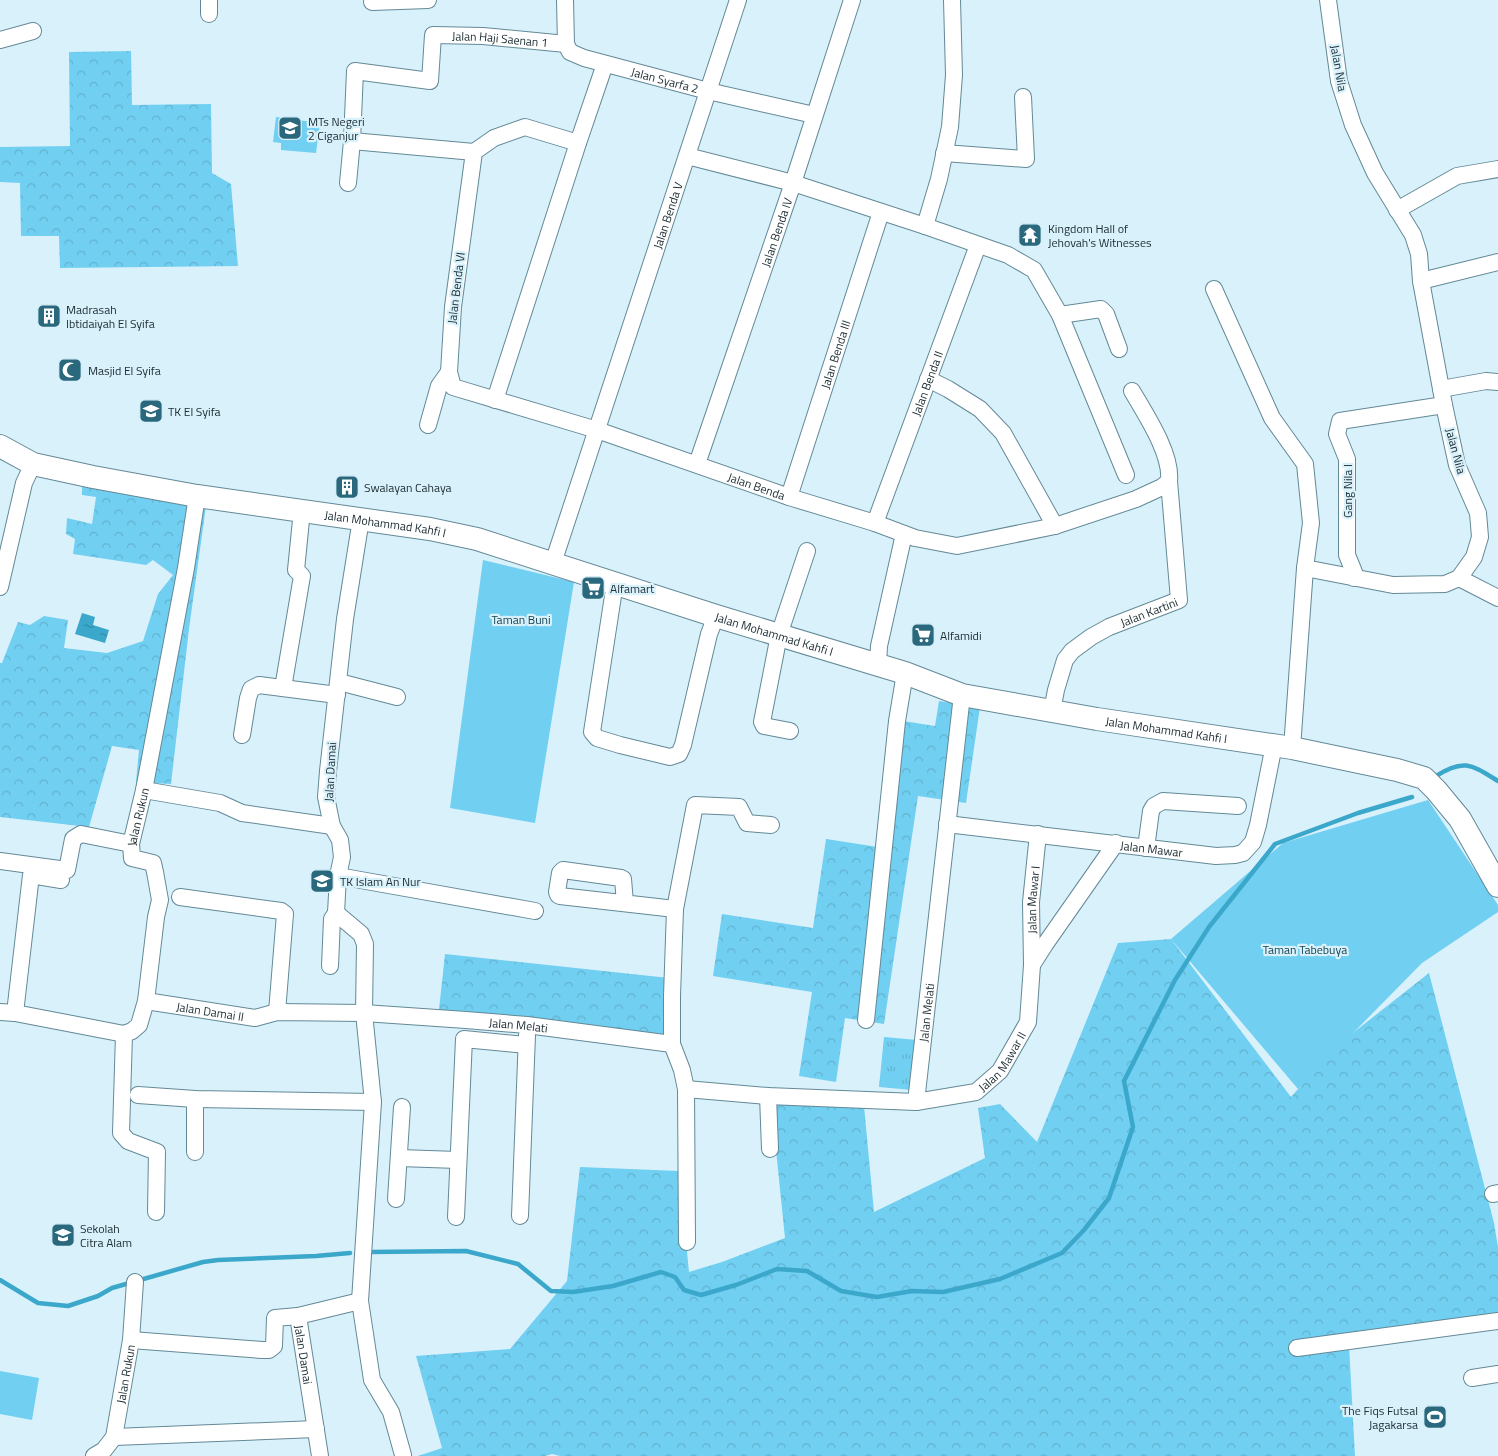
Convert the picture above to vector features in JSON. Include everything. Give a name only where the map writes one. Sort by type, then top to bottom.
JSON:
[{"type":"main road","name":"Jalan Mohammad Kahfi I","points":[[0,446],[34,464],[197,496],[430,529],[477,539],[716,616],[905,673],[962,695],[1106,721],[1283,746],[1397,770],[1424,778],[1460,819],[1498,886]]},
{"type":"street","points":[[372,2],[428,0]]},
{"type":"street","points":[[565,0],[566,44]]},
{"type":"street","name":"Jalan Benda V","points":[[597,430],[738,0]]},
{"type":"street","name":"Jalan Benda IV","points":[[697,464],[793,183],[852,0]]},
{"type":"street","points":[[926,226],[950,127],[954,75],[952,0]]},
{"type":"street","name":"Jalan Nila","points":[[1328,0],[1339,81],[1353,126],[1375,174],[1413,235],[1419,254],[1421,280],[1442,397],[1457,465],[1478,513],[1480,537],[1474,557],[1459,578]]},
{"type":"street","points":[[0,40],[33,31]]},
{"type":"street","name":"Jalan Haji Saenan 1","points":[[352,142],[355,71],[430,81],[433,35],[483,36],[566,44]]},
{"type":"street","name":"Jalan Syarfa 2","points":[[566,44],[570,52],[584,58],[708,91],[814,115]]},
{"type":"street","points":[[496,400],[578,143],[606,64]]},
{"type":"street","points":[[944,153],[1026,159],[1023,97]]},
{"type":"street","points":[[348,183],[352,142],[474,152],[494,138],[525,127],[578,143]]},
{"type":"street","name":"Jalan Benda VI","points":[[449,372],[453,308],[474,152]]},
{"type":"street","points":[[687,156],[793,183],[926,226],[1008,255],[1034,270],[1060,315],[1126,475]]},
{"type":"street","points":[[1397,210],[1457,176],[1498,170]]},
{"type":"street","name":"Jalan Benda III","points":[[789,497],[880,212]]},
{"type":"street","name":"Jalan Benda II","points":[[875,523],[978,245]]},
{"type":"street","points":[[1421,280],[1498,262]]},
{"type":"street","points":[[1214,289],[1272,418],[1305,464],[1311,523],[1283,746]]},
{"type":"street","points":[[1060,315],[1101,309],[1106,314],[1119,349]]},
{"type":"street","points":[[449,372],[453,387],[597,430],[553,563]]},
{"type":"street","points":[[428,424],[439,386],[449,372]]},
{"type":"street","points":[[928,379],[980,409],[1003,433],[1055,526]]},
{"type":"street","points":[[1442,397],[1486,381],[1498,382]]},
{"type":"street","points":[[1132,391],[1159,439],[1170,473],[1168,482]]},
{"type":"street","name":"Gang Nila I","points":[[1354,578],[1347,550],[1347,459],[1336,434],[1340,421],[1442,397]]},
{"type":"street","name":"Jalan Benda","points":[[597,430],[789,497],[875,523],[915,538],[958,546],[1055,526],[1136,499],[1162,487],[1168,482]]},
{"type":"street","points":[[0,587],[24,482],[34,464]]},
{"type":"street","name":"Jalan Kartini","points":[[1052,711],[1065,660],[1072,651],[1109,627],[1179,600],[1168,482]]},
{"type":"street","name":"Jalan Rukun","points":[[124,1034],[132,1031],[139,1025],[146,1001],[156,917],[160,900],[153,863],[132,858],[131,844],[144,790],[186,568],[197,496]]},
{"type":"street","points":[[283,688],[302,576],[296,570],[302,510]]},
{"type":"street","name":"Jalan Damai","points":[[330,966],[332,919],[336,914],[338,876],[342,857],[340,840],[332,826],[326,797],[346,619],[361,519]]},
{"type":"street","points":[[878,665],[879,646],[904,534]]},
{"type":"street","points":[[790,731],[764,726],[762,722],[779,635],[807,552]]},
{"type":"street","points":[[1305,568],[1393,585],[1445,584],[1459,578],[1498,598]]},
{"type":"street","points":[[615,583],[592,732],[597,738],[670,757],[679,754],[683,745],[716,616]]},
{"type":"street","points":[[866,1020],[897,721],[905,673]]},
{"type":"street","points":[[242,735],[251,689],[259,686],[338,688],[397,698]]},
{"type":"street","name":"Jalan Melati","points":[[916,1102],[962,695]]},
{"type":"street","name":"Jalan Mawar","points":[[947,824],[1216,856],[1235,855],[1243,853],[1253,842],[1283,746]]},
{"type":"street","points":[[144,790],[220,803],[242,813],[332,826]]},
{"type":"street","points":[[1146,848],[1151,810],[1154,806],[1164,801],[1238,806]]},
{"type":"street","points":[[687,1242],[686,1089],[682,1070],[672,1044],[672,996],[675,909],[695,805],[740,807],[747,823],[771,825]]},
{"type":"street","points":[[0,861],[67,870],[73,839],[81,834],[131,844]]},
{"type":"street","name":"Jalan Mawar I","points":[[1032,965],[1031,902],[1038,834]]},
{"type":"street","name":"Jalan Mawar II","points":[[916,1102],[976,1092],[1000,1071],[1028,1022],[1032,965],[1116,844]]},
{"type":"street","points":[[0,872],[61,880]]},
{"type":"street","points":[[31,876],[7,1013],[124,1034],[121,1133],[128,1141],[157,1152],[156,1212]]},
{"type":"street","points":[[338,876],[535,911]]},
{"type":"street","points":[[180,897],[281,911],[285,914],[277,1012]]},
{"type":"street","points":[[625,903],[675,909]]},
{"type":"street","points":[[336,914],[361,934],[365,944],[364,1013],[373,1102],[360,1301],[372,1380],[391,1412],[403,1455]]},
{"type":"street","name":"Jalan Damai II","points":[[146,1001],[255,1018],[277,1012],[364,1013]]},
{"type":"street","name":"Jalan Melati","points":[[364,1013],[527,1025],[672,1044]]},
{"type":"street","points":[[520,1216],[527,1025]]},
{"type":"street","points":[[456,1217],[464,1040],[526,1045]]},
{"type":"street","points":[[686,1089],[768,1096],[916,1102]]},
{"type":"street","points":[[138,1095],[195,1099],[373,1102]]},
{"type":"street","points":[[768,1096],[770,1149]]},
{"type":"street","points":[[195,1099],[195,1152]]},
{"type":"street","points":[[396,1199],[402,1107]]},
{"type":"street","points":[[399,1158],[458,1160]]},
{"type":"street","name":"Jalan Rukun","points":[[114,1437],[131,1340],[135,1282]]},
{"type":"street","name":"Jalan Damai","points":[[320,1456],[298,1316],[360,1301]]},
{"type":"street","points":[[131,1340],[270,1350],[274,1346],[275,1318],[298,1316]]},
{"type":"street","points":[[1297,1348],[1498,1321]]},
{"type":"street","points":[[1472,1378],[1498,1374]]},
{"type":"street","points":[[94,1456],[104,1450],[114,1437],[316,1429]]},
{"type":"green space","points":[[131,51],[132,105],[211,104],[212,173],[231,184],[238,266],[60,268],[59,236],[21,236],[20,183],[0,182],[0,147],[70,146],[69,52]]},
{"type":"green space","points":[[276,117],[320,123],[316,153],[281,150],[281,143],[273,142]]},
{"type":"green space","points":[[82,482],[206,506],[189,629],[171,784],[136,782],[139,750],[112,746],[89,827],[0,817],[0,663],[2,663],[18,622],[30,625],[44,616],[68,620],[64,648],[107,653],[143,641],[158,594],[173,575],[153,560],[146,565],[73,554],[75,539],[66,534],[67,518],[92,524],[96,497],[82,495]]},
{"type":"green space","name":"Taman Buni","points":[[483,560],[574,582],[535,823],[450,808]]},
{"type":"green space","points":[[939,701],[980,707],[966,803],[918,796],[884,1024],[845,1018],[836,1082],[799,1076],[812,992],[713,976],[722,914],[813,928],[826,839],[878,847],[897,720],[935,726]]},
{"type":"green space","name":"Taman Tabebuya","points":[[1428,800],[1498,905],[1498,912],[1422,963],[1298,1089],[1171,939],[1283,843]]},
{"type":"green space","points":[[1171,939],[1291,1097],[1335,1047],[1429,973],[1494,1223],[1498,1247],[1498,1322],[1349,1345],[1355,1456],[560,1456],[552,1454],[545,1456],[418,1456],[442,1448],[416,1356],[510,1349],[567,1281],[580,1167],[679,1171],[689,1272],[722,1262],[785,1238],[771,1101],[864,1106],[874,1212],[985,1158],[978,1108],[1000,1104],[1037,1142],[1118,943]]},
{"type":"green space","points":[[445,954],[669,978],[662,1042],[438,1019]]},
{"type":"green space","points":[[884,1037],[928,1041],[923,1091],[879,1087]]},
{"type":"green space","points":[[0,1371],[39,1378],[32,1420],[0,1414]]},
{"type":"water","points":[[82,613],[95,617],[93,625],[109,630],[105,643],[75,634]]},
{"type":"waterway","points":[[1436,776],[1461,765],[1481,771],[1498,781]]},
{"type":"waterway","points":[[370,1252],[466,1251],[518,1264],[551,1291],[573,1292],[613,1286],[661,1272],[675,1277],[684,1290],[701,1295],[736,1285],[777,1269],[807,1271],[841,1291],[877,1297],[912,1291],[943,1292],[1000,1279],[1062,1253],[1084,1230],[1109,1198],[1133,1127],[1124,1081],[1175,980],[1209,927],[1275,844],[1358,813],[1412,797]]},
{"type":"waterway","points":[[0,1280],[38,1303],[68,1306],[98,1296],[112,1288],[203,1262],[350,1253]]},
{"type":"place","name":"MTs Negeri 2 Ciganjur","points":[[290,128]]},
{"type":"place","name":"Kingdom Hall of Jehovah's Witnesses","points":[[1030,235]]},
{"type":"place","name":"Madrasah Ibtidaiyah El Syifa","points":[[49,316]]},
{"type":"place","name":"Masjid El Syifa","points":[[70,370]]},
{"type":"place","name":"TK El Syifa","points":[[151,411]]},
{"type":"place","name":"Swalayan Cahaya","points":[[347,487]]},
{"type":"place","name":"Alfamart","points":[[593,588]]},
{"type":"place","name":"Alfamidi","points":[[923,635]]},
{"type":"place","name":"TK Islam An Nur","points":[[322,881]]},
{"type":"place","name":"Sekolah Citra Alam","points":[[63,1235]]},
{"type":"place","name":"The Fiqs Futsal Jagakarsa","points":[[1435,1417]]}]
